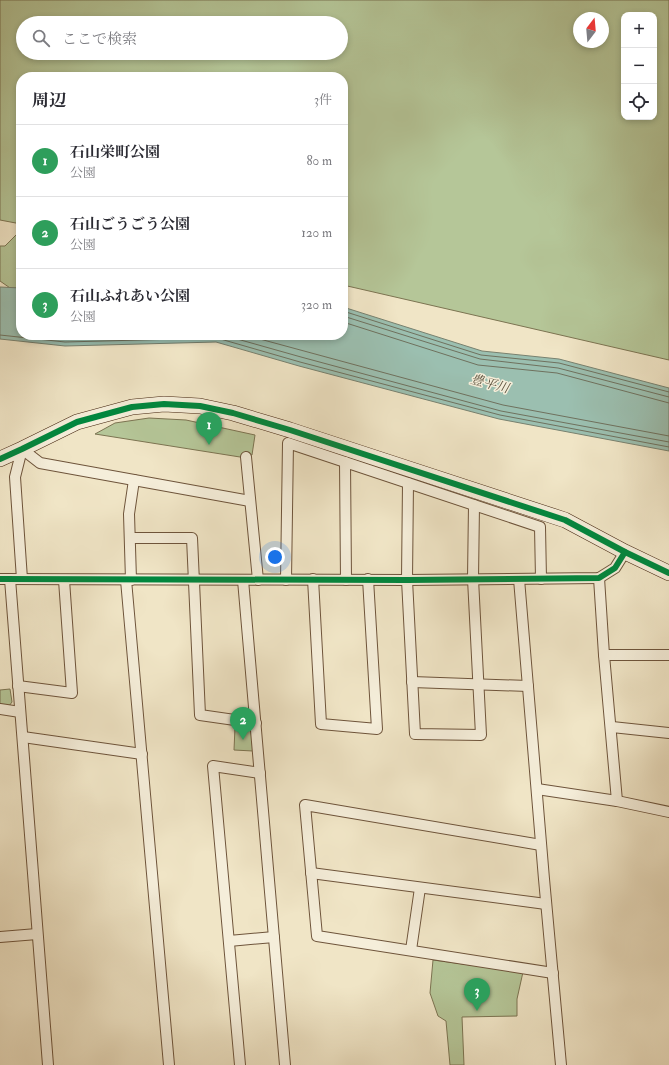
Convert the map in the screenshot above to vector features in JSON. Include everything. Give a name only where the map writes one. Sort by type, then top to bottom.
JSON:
[{"type":"street","points":[[0,459],[77,422],[132,407],[164,404],[200,406],[232,413],[297,433],[565,520],[669,573]]},
{"type":"street","points":[[286,580],[288,443],[540,527],[541,579]]},
{"type":"street","points":[[22,449],[40,463],[250,501]]},
{"type":"street","points":[[22,449],[15,477],[22,579]]},
{"type":"street","points":[[246,457],[258,580]]},
{"type":"street","points":[[345,462],[346,580]]},
{"type":"street","points":[[134,480],[129,514],[129,580],[142,754],[169,1065]]},
{"type":"street","points":[[408,483],[407,580],[415,734],[481,735],[473,580],[474,505]]},
{"type":"street","points":[[130,538],[192,538],[200,715],[256,723]]},
{"type":"street","points":[[48,1065],[18,686],[5,579],[473,580],[599,578],[614,568],[626,552]]},
{"type":"street","points":[[599,578],[604,655],[612,727],[617,801]]},
{"type":"street","points":[[519,579],[561,1065]]},
{"type":"street","points":[[18,686],[72,693],[64,580]]},
{"type":"street","points":[[244,580],[285,1065]]},
{"type":"street","points":[[313,580],[321,724],[378,729],[368,580]]},
{"type":"street","points":[[604,655],[669,655]]},
{"type":"street","points":[[412,682],[528,686]]},
{"type":"street","points":[[0,709],[20,712]]},
{"type":"street","points":[[612,727],[669,733]]},
{"type":"street","points":[[22,737],[142,754]]},
{"type":"street","points":[[240,1065],[213,766],[260,773]]},
{"type":"street","points":[[537,789],[617,801],[669,812]]},
{"type":"street","points":[[541,845],[305,805],[317,936],[553,973]]},
{"type":"street","points":[[311,873],[546,904]]},
{"type":"street","points":[[411,950],[420,888]]},
{"type":"street","points":[[0,937],[37,934]]},
{"type":"street","points":[[229,940],[274,937]]},
{"type":"shaded area","points":[[0,0],[669,0],[669,360],[348,286],[348,72],[16,72],[16,223],[0,220]]},
{"type":"shaded area","points":[[16,235],[16,289],[13,290],[0,281],[0,246],[5,246]]},
{"type":"shaded area","points":[[149,418],[186,420],[255,435],[252,455],[240,457],[95,434],[115,423]]},
{"type":"shaded area","points":[[10,689],[12,702],[9,706],[0,704],[0,690]]},
{"type":"shaded area","points":[[235,727],[251,731],[253,751],[234,750]]},
{"type":"shaded area","points":[[433,960],[523,972],[517,999],[517,1016],[462,1017],[464,1065],[450,1065],[446,1021],[438,1016],[430,993]]},
{"type":"water","name":"豊平川","points":[[0,287],[16,288],[16,340],[348,340],[348,309],[482,351],[559,359],[669,388],[669,451],[499,419],[299,366],[216,342],[65,346],[0,339]]},
{"type":"cycle path","points":[[0,459],[77,422],[132,407],[164,404],[200,406],[233,413],[290,430],[565,520],[625,552],[669,573]]},
{"type":"cycle path","points":[[0,579],[407,580],[599,578],[615,568],[625,552]]},
{"type":"place","name":"石山栄町公園","points":[[209,445]]},
{"type":"place","name":"石山ごうごう公園","points":[[243,740]]},
{"type":"place","name":"石山ふれあい公園","points":[[477,1011]]}]
